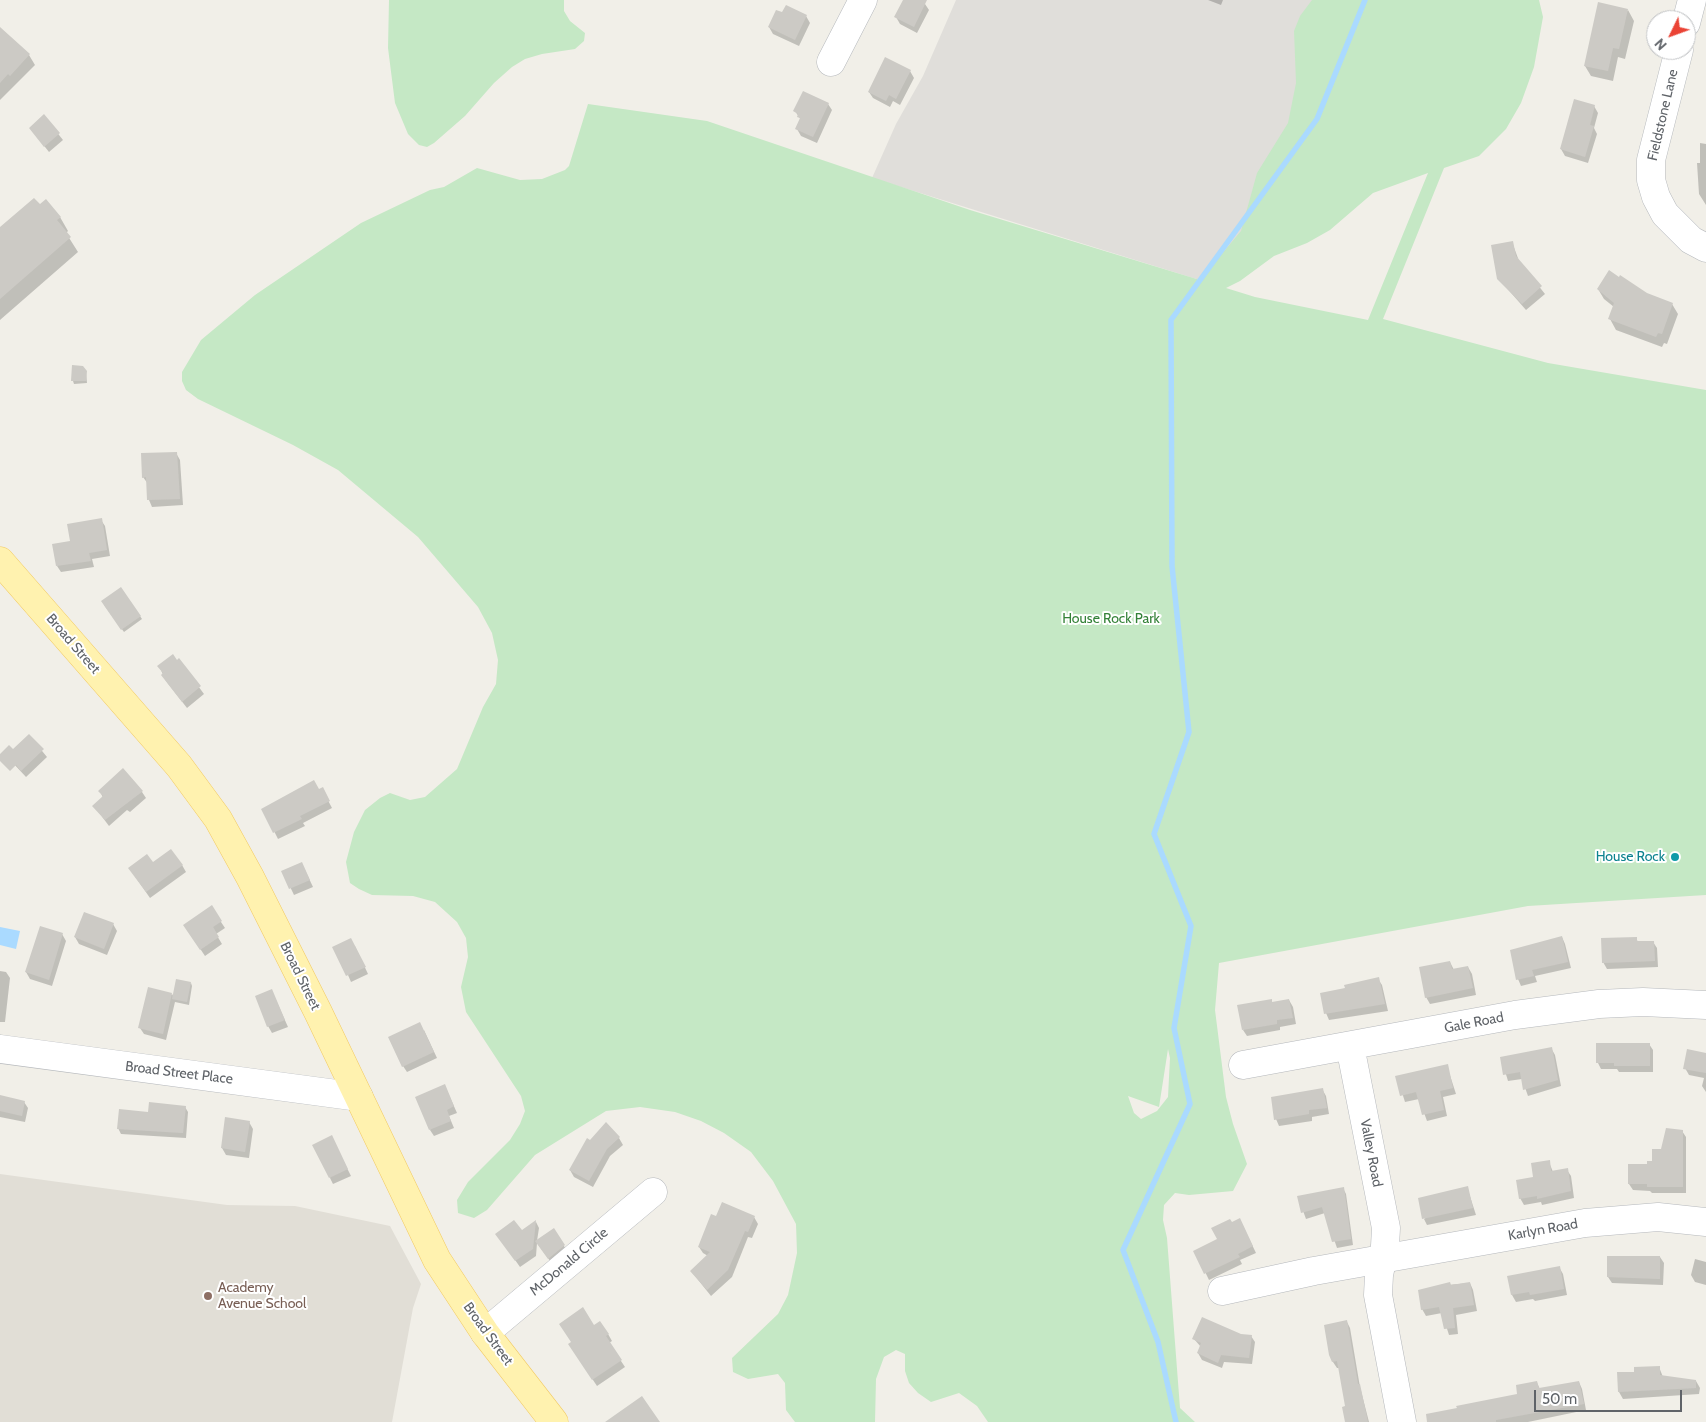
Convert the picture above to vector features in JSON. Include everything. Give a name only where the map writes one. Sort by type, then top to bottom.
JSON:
[{"type":"main road","name":"Broad Street","points":[[0,561],[178,766],[218,819],[274,924],[437,1260],[485,1333],[554,1422]]},
{"type":"street","points":[[831,62],[863,0]]},
{"type":"street","name":"Fieldstone Lane","points":[[1676,60],[1651,160],[1651,180],[1664,214],[1691,240],[1706,248]]},
{"type":"street","name":"Gale Road","points":[[1243,1065],[1515,1016],[1599,1004],[1643,1002],[1706,1005]]},
{"type":"street","name":"Valley Road","points":[[1350,1046],[1386,1228],[1378,1295],[1402,1422]]},
{"type":"street","name":"Broad Street Place","points":[[0,1049],[359,1097]]},
{"type":"street","name":"McDonald Circle","points":[[485,1333],[653,1192]]},
{"type":"street","name":"Karlyn Road","points":[[1381,1259],[1594,1222],[1658,1217],[1706,1222]]},
{"type":"street","points":[[1222,1291],[1381,1259]]},
{"type":"shaded area","points":[[956,0],[1323,0],[1324,110],[1222,287],[872,178],[896,124],[923,76]]},
{"type":"shaded area","name":"Academy Avenue School","points":[[0,1174],[227,1205],[295,1206],[390,1226],[421,1284],[413,1308],[392,1422],[0,1422]]},
{"type":"green space","points":[[389,0],[564,0],[564,11],[570,21],[585,33],[584,41],[575,49],[542,54],[525,59],[512,67],[494,83],[465,116],[427,147],[419,145],[408,134],[395,103],[388,48]]},
{"type":"green space","name":"House Rock Park","points":[[1312,0],[1539,0],[1543,17],[1534,67],[1521,103],[1506,129],[1479,156],[1444,168],[1383,319],[1548,363],[1706,390],[1706,895],[1528,906],[1219,963],[1215,1010],[1226,1097],[1247,1164],[1233,1191],[1189,1195],[1175,1193],[1164,1205],[1163,1220],[1167,1238],[1180,1408],[1195,1422],[988,1422],[977,1406],[959,1393],[931,1402],[918,1393],[909,1383],[905,1371],[905,1354],[896,1350],[884,1357],[876,1379],[875,1422],[795,1422],[786,1410],[785,1383],[778,1374],[748,1379],[733,1372],[732,1358],[778,1314],[788,1295],[797,1253],[796,1224],[773,1181],[751,1152],[724,1133],[701,1121],[675,1112],[640,1107],[606,1111],[535,1155],[487,1210],[474,1218],[458,1213],[457,1200],[468,1182],[510,1140],[520,1124],[525,1111],[521,1096],[466,1012],[461,987],[468,957],[466,938],[457,922],[435,902],[413,896],[372,895],[359,889],[350,883],[346,862],[354,832],[365,810],[390,793],[410,800],[425,797],[457,769],[483,707],[496,684],[498,660],[492,633],[478,607],[418,537],[338,470],[293,445],[198,399],[186,390],[182,381],[182,372],[201,340],[255,295],[361,223],[430,190],[444,187],[477,168],[520,180],[542,179],[565,170],[569,166],[588,104],[707,121],[970,210],[1200,280],[1241,231],[1257,173],[1288,123],[1296,83],[1294,31],[1300,16]],"holes":[[[1428,173],[1368,320],[1255,297],[1226,288],[1240,281],[1274,256],[1307,243],[1330,230],[1373,193]],[[1168,1049],[1170,1058],[1168,1097],[1157,1111],[1141,1119],[1134,1113],[1128,1096],[1159,1107]]]},
{"type":"water","points":[[0,927],[20,931],[16,949],[0,945]]},
{"type":"building","points":[[903,0],[927,0],[914,27],[894,17]]},
{"type":"building","points":[[1598,2],[1628,9],[1619,49],[1613,48],[1608,71],[1584,66]]},
{"type":"building","points":[[786,5],[807,15],[795,40],[768,27],[776,10],[782,12]]},
{"type":"building","points":[[0,27],[30,54],[10,76],[8,74],[0,83]]},
{"type":"building","points":[[885,57],[911,70],[896,99],[889,95],[886,101],[868,92]]},
{"type":"building","points":[[803,91],[829,103],[813,137],[795,129],[800,118],[793,111]]},
{"type":"building","points":[[1574,99],[1595,105],[1590,125],[1594,126],[1585,157],[1560,149]]},
{"type":"building","points":[[44,114],[60,133],[44,147],[29,128]]},
{"type":"building","points":[[34,198],[40,204],[46,199],[61,217],[57,220],[71,237],[0,299],[0,227]]},
{"type":"building","points":[[1513,241],[1516,256],[1542,286],[1522,304],[1497,279],[1491,245]]},
{"type":"building","points":[[1609,270],[1647,293],[1673,303],[1662,334],[1658,333],[1656,337],[1608,319],[1614,303],[1597,289]]},
{"type":"building","points":[[72,365],[83,366],[87,371],[86,381],[71,381]]},
{"type":"building","points":[[177,452],[180,499],[147,500],[146,477],[142,478],[141,453]]},
{"type":"building","points":[[102,518],[107,550],[89,553],[91,561],[56,566],[52,544],[70,541],[67,524]]},
{"type":"building","points":[[121,587],[141,616],[121,630],[101,601]]},
{"type":"building","points":[[173,654],[177,660],[179,658],[201,686],[182,702],[161,675],[163,673],[157,666]]},
{"type":"building","points":[[29,734],[44,749],[21,771],[16,765],[10,771],[0,761],[0,754],[9,745],[13,749]]},
{"type":"building","points":[[123,768],[143,791],[105,820],[92,806],[103,796],[98,791]]},
{"type":"building","points":[[314,780],[319,789],[323,787],[330,801],[300,816],[302,819],[273,833],[261,809]]},
{"type":"building","points":[[171,849],[183,865],[146,892],[128,868],[147,854],[153,862]]},
{"type":"building","points":[[302,862],[310,880],[289,889],[281,871]]},
{"type":"building","points":[[212,905],[222,921],[213,927],[219,937],[200,950],[183,925]]},
{"type":"building","points":[[84,912],[114,923],[104,949],[74,937]]},
{"type":"building","points":[[40,926],[63,933],[49,980],[25,972]]},
{"type":"building","points":[[1562,936],[1568,962],[1532,970],[1534,976],[1516,980],[1510,950]]},
{"type":"building","points":[[1637,937],[1637,941],[1654,941],[1655,961],[1602,963],[1601,938]]},
{"type":"building","points":[[351,938],[366,967],[346,976],[332,947]]},
{"type":"building","points":[[1450,961],[1452,969],[1468,966],[1473,988],[1425,998],[1419,967]]},
{"type":"building","points":[[1379,977],[1385,1004],[1324,1014],[1320,993],[1345,988],[1344,985]]},
{"type":"building","points":[[176,979],[191,982],[187,1002],[172,999]]},
{"type":"building","points":[[148,987],[172,993],[163,1034],[138,1028]]},
{"type":"building","points":[[272,989],[285,1020],[267,1027],[255,996]]},
{"type":"building","points":[[1272,999],[1272,1002],[1289,999],[1293,1018],[1277,1020],[1277,1024],[1242,1030],[1237,1005]]},
{"type":"building","points":[[420,1022],[434,1052],[402,1067],[388,1037]]},
{"type":"building","points":[[1596,1043],[1650,1043],[1650,1066],[1614,1066],[1614,1063],[1596,1063]]},
{"type":"building","points":[[1552,1047],[1558,1080],[1523,1090],[1520,1072],[1503,1075],[1500,1057]]},
{"type":"building","points":[[1687,1049],[1706,1053],[1706,1073],[1683,1069]]},
{"type":"building","points":[[1448,1064],[1453,1088],[1440,1091],[1444,1110],[1422,1115],[1416,1092],[1400,1096],[1395,1076]]},
{"type":"building","points":[[445,1084],[454,1106],[447,1110],[451,1121],[429,1130],[415,1097]]},
{"type":"building","points":[[1323,1088],[1327,1108],[1309,1110],[1309,1114],[1274,1120],[1271,1097]]},
{"type":"building","points":[[0,1095],[25,1101],[22,1116],[0,1111]]},
{"type":"building","points":[[149,1102],[186,1106],[183,1133],[117,1129],[119,1109],[148,1112]]},
{"type":"building","points":[[225,1117],[250,1121],[245,1152],[221,1148]]},
{"type":"building","points":[[606,1122],[620,1137],[607,1149],[589,1181],[569,1170],[587,1138],[590,1140]]},
{"type":"building","points":[[1666,1128],[1683,1130],[1683,1187],[1647,1187],[1647,1184],[1628,1184],[1628,1164],[1647,1164],[1647,1161],[1652,1161],[1652,1149],[1661,1149]]},
{"type":"building","points":[[332,1135],[348,1169],[329,1178],[312,1145]]},
{"type":"building","points":[[1550,1160],[1551,1171],[1568,1168],[1571,1191],[1537,1199],[1537,1196],[1519,1199],[1516,1180],[1533,1177],[1531,1163]]},
{"type":"building","points":[[1468,1186],[1473,1208],[1422,1219],[1418,1198]]},
{"type":"building","points":[[1344,1187],[1351,1239],[1332,1242],[1322,1207],[1301,1213],[1297,1196]]},
{"type":"building","points":[[722,1202],[755,1216],[748,1232],[745,1231],[728,1270],[707,1290],[690,1271],[710,1252],[698,1247],[711,1214],[716,1216]]},
{"type":"building","points":[[1240,1218],[1253,1246],[1238,1254],[1240,1257],[1204,1274],[1193,1251],[1217,1239],[1211,1228],[1230,1219],[1232,1222]]},
{"type":"building","points":[[514,1220],[522,1230],[536,1220],[533,1249],[515,1261],[495,1234]]},
{"type":"building","points":[[554,1228],[565,1245],[548,1259],[535,1241]]},
{"type":"building","points":[[1607,1256],[1660,1256],[1660,1279],[1607,1277]]},
{"type":"building","points":[[1560,1266],[1564,1289],[1530,1295],[1529,1292],[1511,1295],[1507,1276]]},
{"type":"building","points":[[1450,1282],[1451,1285],[1470,1282],[1474,1305],[1453,1308],[1455,1328],[1444,1329],[1439,1307],[1421,1310],[1418,1290]]},
{"type":"building","points":[[583,1307],[594,1325],[600,1321],[609,1334],[606,1336],[622,1360],[592,1380],[568,1344],[571,1342],[559,1324]]},
{"type":"building","points":[[1202,1317],[1241,1334],[1252,1335],[1249,1358],[1221,1355],[1218,1363],[1197,1353],[1201,1343],[1192,1339]]},
{"type":"building","points":[[1347,1320],[1358,1384],[1360,1384],[1368,1422],[1345,1422],[1342,1407],[1345,1406],[1337,1361],[1332,1362],[1329,1355],[1324,1325]]},
{"type":"building","points":[[1660,1366],[1660,1375],[1696,1380],[1696,1388],[1618,1392],[1617,1372],[1634,1372],[1634,1367]]},
{"type":"building","points":[[1537,1381],[1539,1388],[1579,1381],[1584,1404],[1496,1420],[1496,1422],[1427,1422],[1426,1414],[1517,1394],[1516,1385]]},
{"type":"building","points":[[642,1396],[660,1422],[605,1422]]},
{"type":"waterway","points":[[1176,1422],[1158,1342],[1123,1250],[1190,1104],[1174,1028],[1191,926],[1154,834],[1189,732],[1172,566],[1171,320],[1317,119],[1365,0]]},
{"type":"place","name":"House Rock","points":[[1675,857]]},
{"type":"place","name":"Academy Avenue School","points":[[208,1296]]}]
